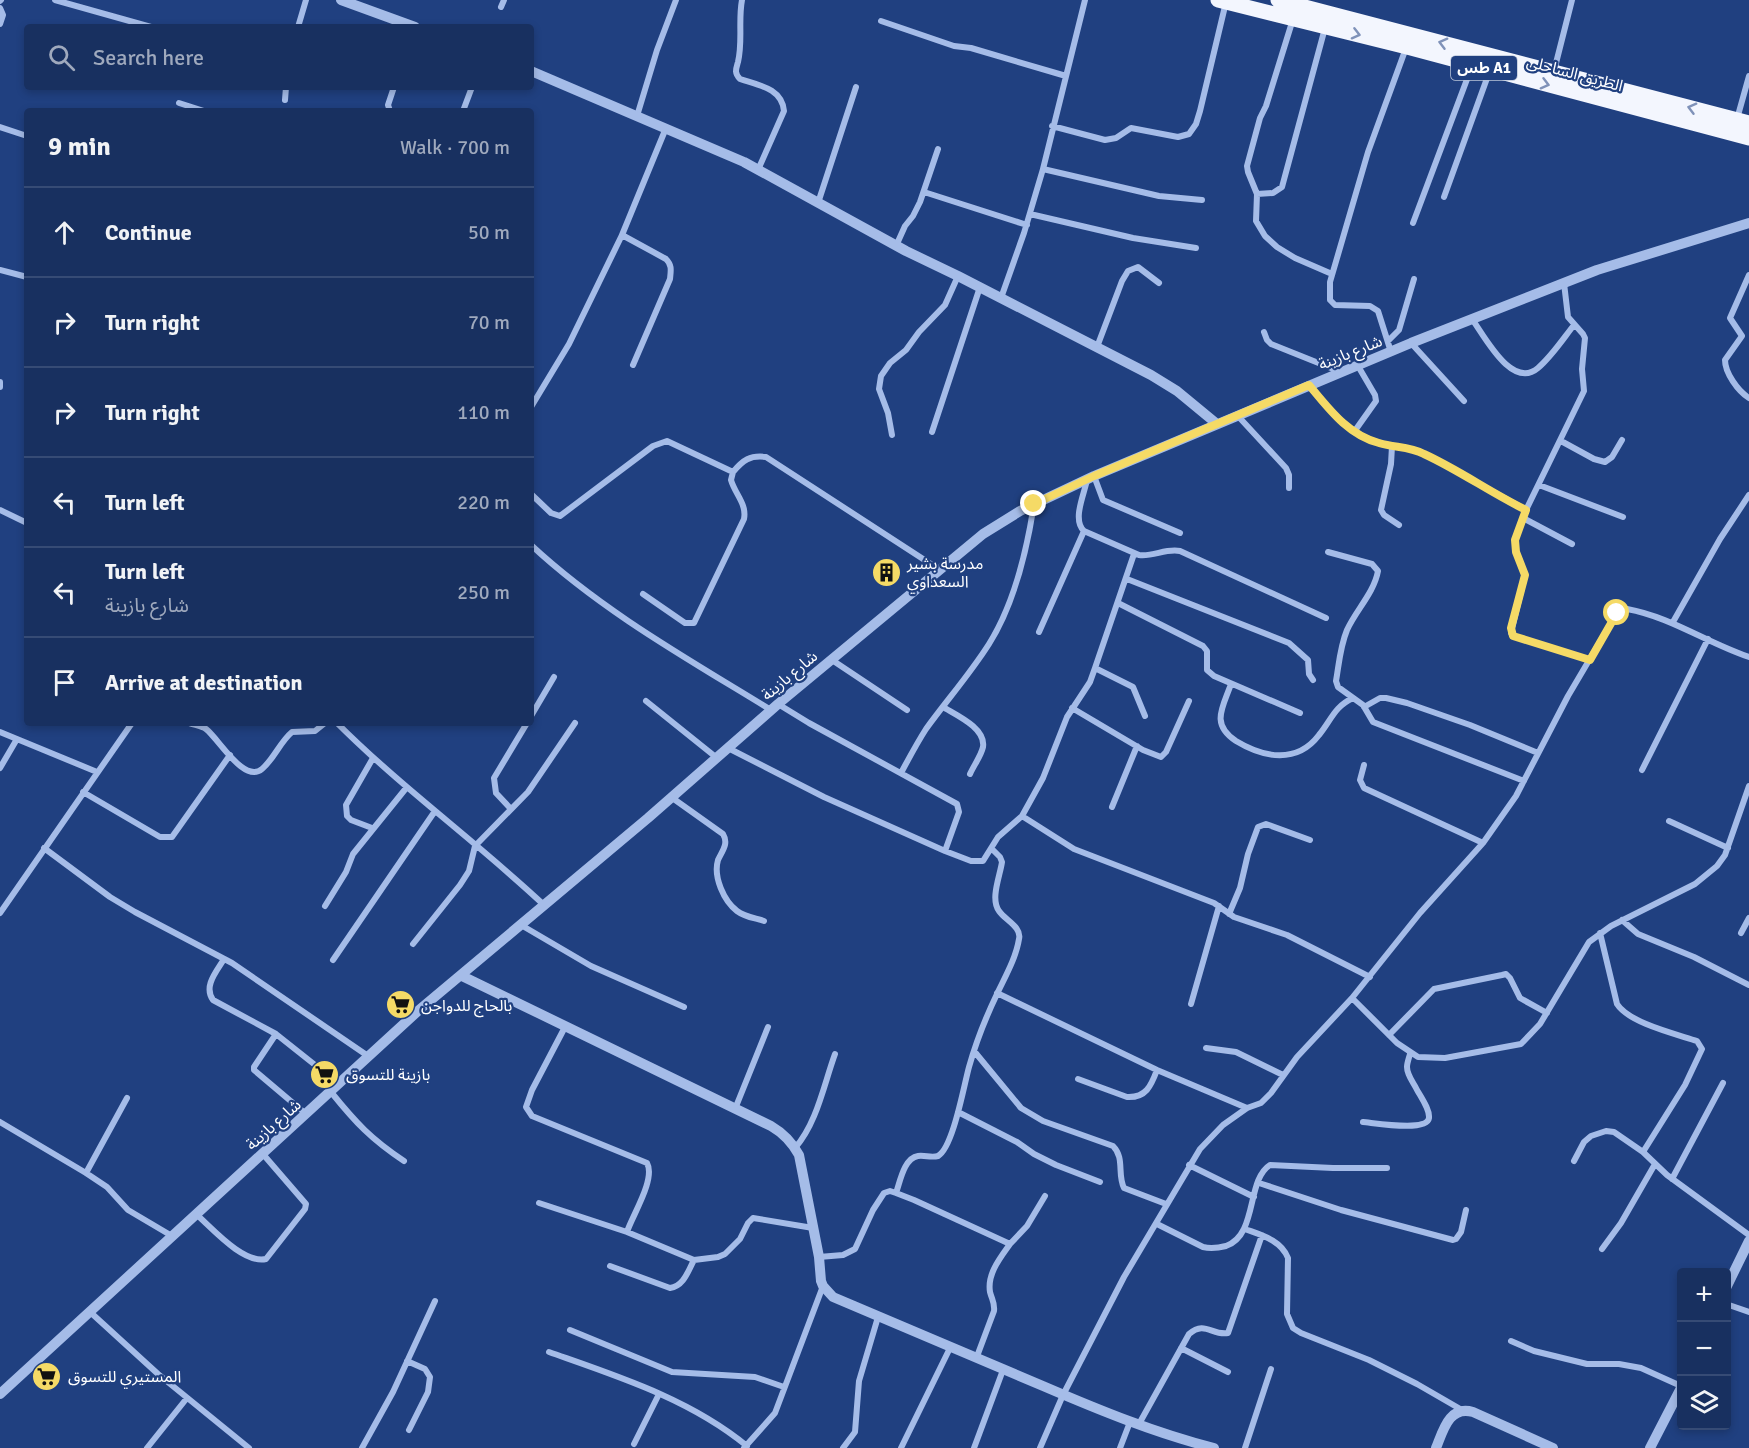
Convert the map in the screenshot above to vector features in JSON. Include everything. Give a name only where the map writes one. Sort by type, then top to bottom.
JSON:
[{"type":"highway","name":"الطريق الساحلى","points":[[1278,0],[1743,121]]},
{"type":"highway","name":"الطريق الساحلى","points":[[1222,1],[1407,47],[1749,138]]},
{"type":"street","points":[[55,0],[140,24]]},
{"type":"street","points":[[299,24],[306,0]]},
{"type":"street","points":[[341,0],[406,24]]},
{"type":"street","points":[[637,116],[657,50],[676,0]]},
{"type":"street","points":[[742,0],[741,43],[735,71],[740,79],[774,92],[783,104],[784,111],[758,170]]},
{"type":"street","points":[[1001,298],[1027,225],[1043,169],[1085,0]]},
{"type":"street","points":[[1554,72],[1572,0]]},
{"type":"street","points":[[1052,126],[1104,140],[1116,138],[1131,128],[1178,137],[1189,134],[1200,111],[1222,1]]},
{"type":"street","points":[[0,8],[3,15],[0,24]]},
{"type":"street","points":[[1293,19],[1266,106],[1260,118],[1247,165],[1248,172],[1257,194],[1256,220],[1271,242],[1295,258],[1332,274]]},
{"type":"street","points":[[881,21],[954,46],[971,48],[1066,76]]},
{"type":"street","points":[[1257,194],[1274,193],[1282,187],[1326,27]]},
{"type":"street","points":[[1390,346],[1380,314],[1376,309],[1370,306],[1340,307],[1333,303],[1330,296],[1332,274],[1368,152],[1407,47]]},
{"type":"street","points":[[1413,223],[1472,65]]},
{"type":"street","points":[[1444,197],[1490,70]]},
{"type":"street","points":[[534,72],[758,170],[896,246],[1168,385],[1217,424]]},
{"type":"street","points":[[1743,121],[1749,76]]},
{"type":"street","points":[[818,204],[856,87]]},
{"type":"street","points":[[285,100],[286,90]]},
{"type":"street","points":[[388,108],[387,105],[393,90]]},
{"type":"street","points":[[464,108],[471,90]]},
{"type":"street","points":[[179,103],[195,108]]},
{"type":"street","points":[[0,127],[24,135]]},
{"type":"street","points":[[534,402],[568,344],[622,235],[666,128]]},
{"type":"street","points":[[896,246],[924,192],[938,149]]},
{"type":"street","points":[[1043,169],[1159,196],[1202,200]]},
{"type":"street","points":[[924,192],[1027,225]]},
{"type":"street","points":[[1030,214],[1133,238],[1196,248]]},
{"type":"street","name":"شارع بازينة","points":[[0,1394],[419,1010],[462,976],[774,707],[982,534],[1034,504],[1237,415],[1359,366],[1390,346],[1411,344],[1619,262],[1749,223]]},
{"type":"street","points":[[622,235],[666,259],[671,269],[670,279],[633,365]]},
{"type":"street","points":[[1097,347],[1128,271],[1138,267],[1159,283]]},
{"type":"street","points":[[0,270],[24,276]]},
{"type":"street","points":[[1749,275],[1730,318],[1742,336],[1725,360],[1727,371],[1744,395],[1749,398]]},
{"type":"street","points":[[892,435],[888,413],[879,389],[882,376],[890,363],[906,350],[919,332],[945,305],[958,276]]},
{"type":"street","points":[[1390,346],[1399,330],[1414,279]]},
{"type":"street","points":[[1564,282],[1568,317],[1585,338],[1582,369],[1584,391],[1523,518],[1515,546],[1525,575],[1511,633],[1513,636],[1590,660]]},
{"type":"street","points":[[932,432],[980,287]]},
{"type":"street","points":[[1472,319],[1510,369],[1521,374],[1528,374],[1538,369],[1574,325]]},
{"type":"street","points":[[1264,332],[1271,344],[1342,372]]},
{"type":"street","points":[[1411,344],[1464,401]]},
{"type":"street","points":[[1354,432],[1376,401],[1359,366]]},
{"type":"street","points":[[0,382],[0,387]]},
{"type":"street","points":[[1309,385],[1354,432],[1366,438],[1392,446],[1408,447],[1425,454],[1526,510]]},
{"type":"street","points":[[1237,415],[1286,468],[1289,475],[1289,488]]},
{"type":"street","points":[[1561,441],[1594,459],[1605,462],[1612,457],[1622,440]]},
{"type":"street","points":[[534,497],[551,513],[561,516],[653,446],[667,441],[733,472]]},
{"type":"street","points":[[1392,446],[1391,464],[1381,510],[1384,515],[1399,525]]},
{"type":"street","points":[[643,594],[685,622],[694,623],[744,519],[746,511],[744,505],[731,480],[733,472],[750,457],[766,457],[940,570]]},
{"type":"street","points":[[1091,478],[1078,520],[1084,531],[1134,554],[1146,556],[1169,550],[1180,551],[1326,618]]},
{"type":"street","points":[[1091,478],[1103,500],[1180,533]]},
{"type":"street","points":[[1539,485],[1623,517]]},
{"type":"street","points":[[1673,622],[1720,539],[1749,495]]},
{"type":"street","points":[[901,773],[925,730],[961,686],[990,643],[1008,602],[1028,544],[1034,504]]},
{"type":"street","points":[[0,510],[24,522]]},
{"type":"street","points":[[1523,518],[1572,544]]},
{"type":"street","points":[[1039,632],[1084,531]]},
{"type":"street","points":[[534,548],[553,566],[632,624],[774,707],[809,723],[957,804],[959,813],[945,851]]},
{"type":"street","points":[[1328,552],[1372,564],[1377,571],[1373,586],[1351,622],[1341,647],[1336,685],[1364,707],[1370,720],[1377,724],[1524,781]]},
{"type":"street","points":[[728,748],[824,797],[945,851],[978,862],[983,861],[998,837],[1022,816],[1043,778],[1067,717],[1090,682],[1134,554]]},
{"type":"street","points":[[1127,579],[1288,643],[1308,660],[1309,674],[1313,680]]},
{"type":"street","points":[[1119,603],[1203,646],[1207,651],[1209,673],[1300,712]]},
{"type":"street","points":[[1040,1448],[1062,1395],[1124,1276],[1200,1149],[1213,1134],[1247,1108],[1261,1103],[1271,1093],[1282,1074],[1370,978],[1420,913],[1483,843],[1506,812],[1617,613],[1622,610],[1634,610],[1673,622],[1748,655]]},
{"type":"street","points":[[1642,770],[1708,639]]},
{"type":"street","points":[[832,660],[907,710]]},
{"type":"street","points":[[1095,668],[1133,687],[1145,716]]},
{"type":"street","points":[[534,711],[554,677]]},
{"type":"street","points":[[1231,684],[1220,716],[1223,730],[1238,742],[1278,757],[1291,755],[1308,747],[1319,736],[1337,708],[1353,698]]},
{"type":"street","points":[[1364,707],[1380,698],[1407,703],[1470,725],[1538,753]]},
{"type":"street","points":[[646,701],[717,758]]},
{"type":"street","points":[[1072,708],[1158,758],[1164,756],[1189,701]]},
{"type":"street","points":[[943,707],[976,729],[982,739],[984,744],[981,753],[970,774]]},
{"type":"street","points":[[413,944],[469,871],[475,846],[528,792],[575,723]]},
{"type":"street","points":[[0,913],[130,726]]},
{"type":"street","points":[[199,726],[205,728],[248,772],[255,773],[262,769],[292,732],[315,731],[321,726]]},
{"type":"street","points":[[342,726],[373,758],[544,905]]},
{"type":"street","points":[[510,808],[496,793],[495,778],[525,726]]},
{"type":"street","points":[[0,732],[97,772]]},
{"type":"street","points":[[0,768],[16,739]]},
{"type":"street","points":[[1112,807],[1137,746]]},
{"type":"street","points":[[83,792],[160,837],[172,837],[230,755]]},
{"type":"street","points":[[372,828],[351,820],[347,816],[346,805],[373,758]]},
{"type":"street","points":[[1364,765],[1360,780],[1364,788],[1483,843]]},
{"type":"street","points":[[1352,998],[1410,1054],[1422,1058],[1437,1059],[1514,1046],[1531,1035],[1547,1013],[1589,942],[1622,920],[1695,884],[1716,866],[1728,848],[1749,786]]},
{"type":"street","points":[[325,906],[346,872],[353,854],[407,787]]},
{"type":"street","points":[[671,797],[723,834],[726,839],[725,845],[717,863],[722,891],[735,909],[744,915],[764,921]]},
{"type":"street","points":[[333,960],[435,811]]},
{"type":"street","points":[[1022,816],[1074,849],[1219,906],[1238,919],[1287,935],[1370,978]]},
{"type":"street","points":[[1669,821],[1728,848]]},
{"type":"street","points":[[1228,914],[1240,888],[1248,854],[1258,827],[1266,824],[1310,840]]},
{"type":"street","points":[[44,848],[135,912],[224,959],[368,1056]]},
{"type":"street","points":[[896,1193],[909,1161],[914,1157],[933,1157],[942,1154],[958,1112],[974,1051],[1020,938],[1016,928],[999,913],[996,907],[995,900],[1002,862],[992,849]]},
{"type":"street","points":[[1191,1004],[1219,906]]},
{"type":"street","points":[[1741,933],[1749,918]]},
{"type":"street","points":[[1622,920],[1638,934],[1694,957],[1749,985]]},
{"type":"street","points":[[521,925],[591,966],[684,1007]]},
{"type":"street","points":[[1600,933],[1617,1004],[1621,1011],[1697,1041],[1702,1049],[1685,1085],[1643,1152]]},
{"type":"street","points":[[224,959],[208,987],[213,1000],[276,1034],[335,1088],[362,1129],[404,1161]]},
{"type":"street","points":[[1389,1035],[1434,989],[1502,975],[1510,978],[1520,998],[1547,1013]]},
{"type":"street","points":[[462,976],[779,1131],[799,1155],[823,1287],[775,1413],[745,1447],[712,1420],[659,1394],[549,1352]]},
{"type":"street","points":[[997,993],[1157,1070],[1247,1108]]},
{"type":"street","points":[[565,1027],[532,1090],[526,1107],[532,1116],[634,1157],[649,1166],[647,1184],[627,1232]]},
{"type":"street","points":[[735,1110],[768,1027]]},
{"type":"street","points":[[276,1034],[254,1070],[306,1114]]},
{"type":"street","points":[[1206,1048],[1236,1052],[1282,1074]]},
{"type":"street","points":[[974,1051],[1021,1108],[1043,1120],[1113,1146],[1120,1155],[1121,1181],[1124,1188],[1166,1204]]},
{"type":"street","points":[[795,1148],[810,1126],[835,1054]]},
{"type":"street","points":[[1363,1122],[1391,1125],[1427,1123],[1428,1111],[1408,1073],[1407,1065],[1410,1054]]},
{"type":"street","points":[[1078,1079],[1134,1097],[1145,1093],[1150,1088],[1157,1070]]},
{"type":"street","points":[[1672,1179],[1723,1083]]},
{"type":"street","points":[[86,1173],[127,1098]]},
{"type":"street","points":[[958,1112],[999,1132],[1041,1158],[1100,1182]]},
{"type":"street","points":[[0,1122],[86,1173],[107,1187],[128,1210],[172,1236]]},
{"type":"street","points":[[1574,1161],[1584,1142],[1591,1136],[1606,1131],[1622,1136],[1672,1179],[1749,1235]]},
{"type":"street","points":[[196,1214],[243,1253],[254,1259],[266,1259],[305,1209],[306,1204],[262,1154]]},
{"type":"street","points":[[1156,1224],[1209,1249],[1230,1244],[1242,1236],[1264,1170],[1275,1164],[1333,1168],[1387,1168]]},
{"type":"street","points":[[1602,1249],[1621,1223],[1655,1164]]},
{"type":"street","points":[[1189,1165],[1254,1197]]},
{"type":"street","points":[[1259,1183],[1341,1210],[1453,1240],[1461,1232],[1466,1210]]},
{"type":"street","points":[[819,1257],[843,1255],[855,1249],[873,1210],[884,1192],[890,1191],[1010,1244]]},
{"type":"street","points":[[976,1359],[994,1311],[995,1304],[990,1293],[992,1272],[1010,1244],[1027,1226],[1045,1196]]},
{"type":"street","points":[[538,1203],[627,1232],[694,1260],[725,1254],[740,1239],[753,1218],[813,1228]]},
{"type":"street","points":[[1245,1229],[1262,1235],[1283,1247],[1288,1258],[1287,1314],[1293,1328],[1369,1360],[1463,1410],[1473,1412],[1553,1448]]},
{"type":"street","points":[[1120,1448],[1189,1334],[1198,1328],[1222,1334],[1228,1333],[1262,1235]]},
{"type":"street","points":[[1731,1278],[1749,1241]]},
{"type":"street","points":[[610,1266],[670,1288],[682,1283],[694,1260]]},
{"type":"street","points":[[823,1287],[833,1297],[1062,1395],[1188,1445],[1214,1448]]},
{"type":"street","points":[[362,1448],[393,1392],[435,1301]]},
{"type":"street","points":[[1731,1306],[1749,1312]]},
{"type":"street","points":[[89,1311],[187,1398],[249,1448]]},
{"type":"street","points":[[843,1448],[855,1432],[859,1381],[878,1317]]},
{"type":"street","points":[[570,1330],[672,1372],[755,1377],[784,1387]]},
{"type":"street","points":[[1511,1341],[1534,1351],[1587,1365],[1619,1364],[1641,1368],[1677,1384]]},
{"type":"street","points":[[901,1448],[950,1348]]},
{"type":"street","points":[[1180,1348],[1228,1372]]},
{"type":"street","points":[[407,1361],[425,1369],[430,1377],[428,1392],[409,1430]]},
{"type":"street","points":[[1245,1448],[1271,1369]]},
{"type":"street","points":[[974,1448],[1003,1370]]},
{"type":"street","points":[[634,1444],[659,1394]]},
{"type":"street","points":[[1650,1448],[1677,1394]]},
{"type":"street","points":[[147,1448],[187,1398]]},
{"type":"street","points":[[1436,1448],[1450,1417],[1463,1410]]},
{"type":"place","name":"مدرسة بشير السعداوي","points":[[886,572]]},
{"type":"place","name":"بالحاج للدواجن","points":[[400,1005]]},
{"type":"place","name":"بازينة للتسوق","points":[[325,1074]]},
{"type":"place","name":"المستيري للتسوق","points":[[47,1376]]},
{"type":"route","points":[[1034,504],[1094,476],[1309,385],[1348,428],[1360,435],[1379,443],[1414,449],[1446,464],[1526,510],[1515,540],[1516,552],[1525,575],[1511,628],[1513,636],[1590,660],[1617,613]]}]
